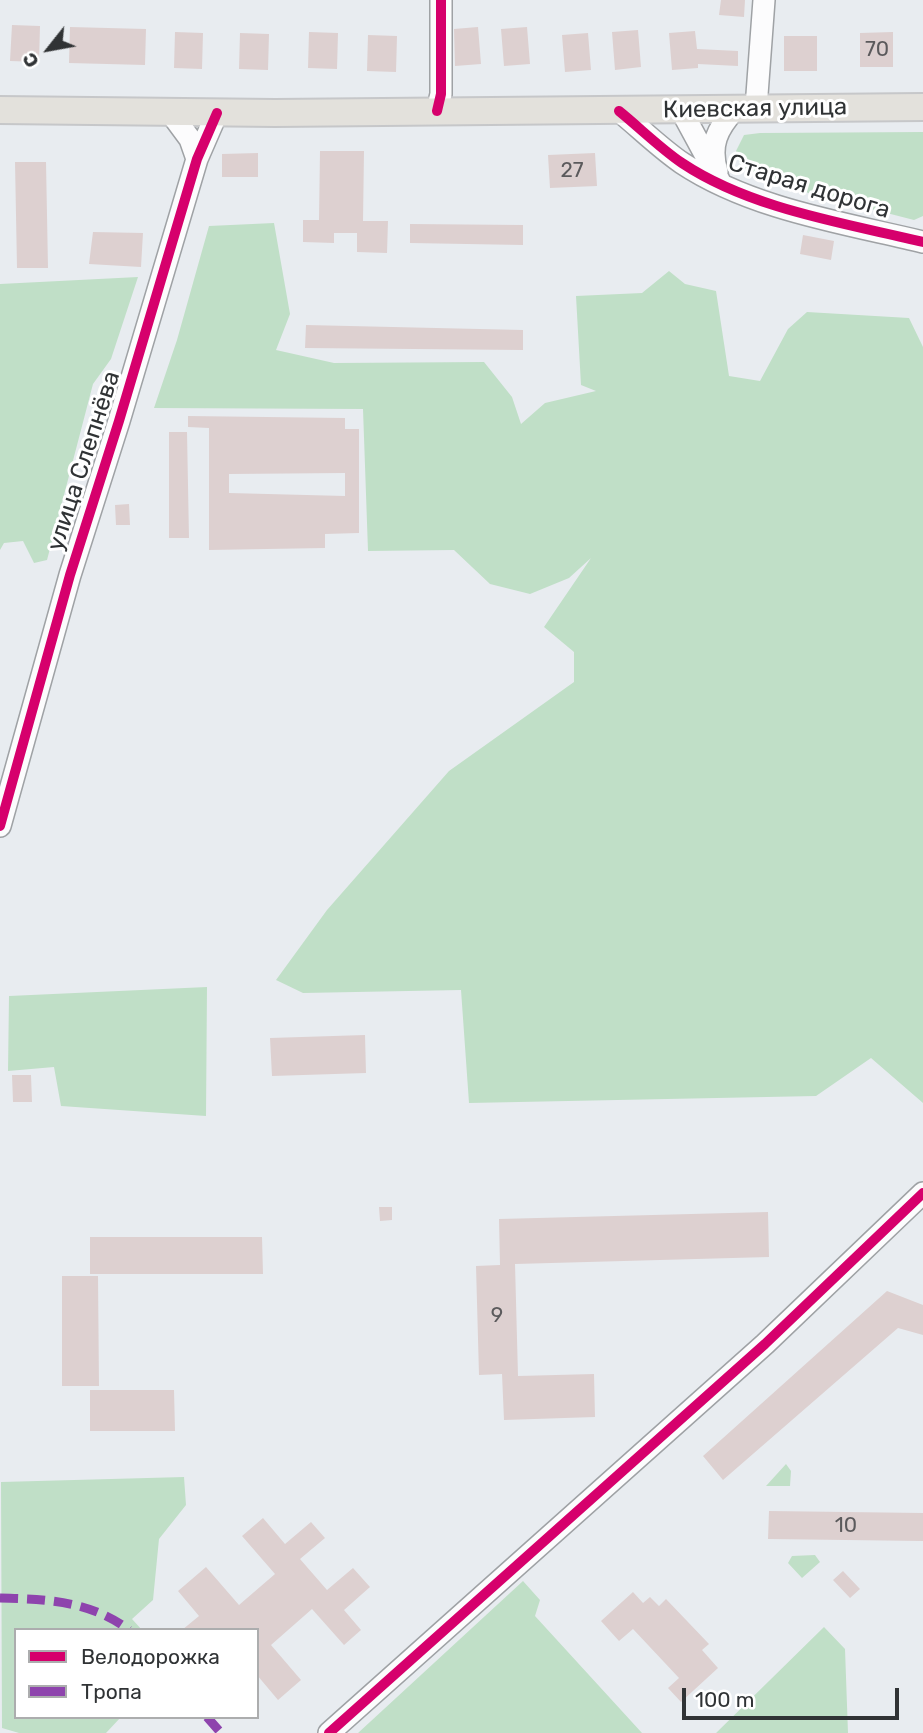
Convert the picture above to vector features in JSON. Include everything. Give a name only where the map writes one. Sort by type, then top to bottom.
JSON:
[{"type":"main road","name":"Киевская улица","points":[[0,110],[217,113],[923,107]]},
{"type":"street","points":[[437,111],[441,93],[441,0]]},
{"type":"street","points":[[721,184],[712,152],[714,143],[722,123],[746,108],[764,0]]},
{"type":"street","points":[[681,110],[721,184]]},
{"type":"street","points":[[681,110],[676,145],[681,162]]},
{"type":"street","name":"Старая дорога","points":[[620,111],[681,162],[721,184],[791,209],[923,242]]},
{"type":"street","points":[[170,112],[190,139],[197,159]]},
{"type":"street","name":"улица Слепнёва","points":[[0,826],[69,575],[119,421],[197,159],[217,113]]},
{"type":"street","points":[[329,1733],[765,1344],[923,1193]]},
{"type":"green space","points":[[923,132],[923,216],[914,220],[805,192],[741,167],[736,151],[744,135],[760,133]]},
{"type":"green space","points":[[274,223],[290,314],[276,350],[334,363],[484,362],[512,397],[521,424],[545,403],[596,391],[581,385],[576,296],[642,293],[669,271],[685,284],[716,291],[729,376],[760,381],[788,329],[807,312],[909,318],[923,347],[923,1103],[871,1058],[816,1096],[469,1103],[461,990],[303,993],[276,980],[327,910],[449,771],[574,682],[574,652],[544,627],[591,558],[569,578],[530,594],[490,584],[454,550],[368,551],[363,409],[154,408],[177,340],[209,226]]},
{"type":"green space","points":[[138,277],[111,359],[93,384],[47,560],[34,563],[23,541],[4,543],[0,550],[0,284]]},
{"type":"green space","points":[[207,987],[206,1116],[61,1106],[54,1067],[8,1071],[9,996]]},
{"type":"green space","points":[[786,1464],[791,1471],[790,1486],[766,1486]]},
{"type":"green space","points":[[184,1477],[186,1505],[159,1539],[153,1600],[132,1619],[140,1628],[14,1628],[14,1719],[119,1719],[106,1733],[19,1733],[2,1728],[1,1482]]},
{"type":"green space","points":[[815,1555],[820,1562],[802,1578],[788,1563],[792,1556]]},
{"type":"green space","points":[[523,1581],[540,1600],[535,1616],[642,1733],[358,1733]]},
{"type":"green space","points":[[824,1627],[845,1649],[848,1733],[716,1733]]},
{"type":"building","points":[[721,0],[745,0],[744,17],[719,15]]},
{"type":"building","points":[[12,25],[40,26],[39,62],[10,61]]},
{"type":"building","points":[[70,27],[146,29],[145,65],[69,63]]},
{"type":"building","points":[[478,27],[481,64],[455,66],[454,29]]},
{"type":"building","points":[[527,27],[530,64],[504,66],[501,29]]},
{"type":"building","points":[[638,30],[641,67],[615,70],[612,32]]},
{"type":"building","points":[[695,31],[697,49],[738,51],[738,66],[698,64],[698,68],[672,70],[669,33]]},
{"type":"building","points":[[175,32],[203,33],[202,69],[174,68]]},
{"type":"building","points":[[309,32],[338,33],[337,69],[308,68]]},
{"type":"building","points":[[893,32],[893,67],[860,67],[860,33]]},
{"type":"building","points":[[240,33],[269,34],[268,70],[239,69]]},
{"type":"building","points":[[588,33],[591,70],[565,72],[562,35]]},
{"type":"building","points":[[368,35],[397,36],[396,72],[367,71]]},
{"type":"building","points":[[784,36],[817,36],[817,71],[784,71]]},
{"type":"building","points":[[320,151],[364,151],[363,221],[388,221],[387,253],[357,252],[357,233],[334,233],[334,243],[303,242],[303,220],[319,220]]},
{"type":"building","points":[[258,153],[258,177],[222,177],[222,154]]},
{"type":"building","points":[[595,153],[597,186],[550,188],[548,155]]},
{"type":"building","points":[[15,162],[46,162],[48,268],[17,268]]},
{"type":"building","points":[[410,224],[523,225],[523,245],[410,243]]},
{"type":"building","points":[[93,232],[143,233],[141,267],[89,264]]},
{"type":"building","points":[[803,235],[834,241],[831,260],[800,254]]},
{"type":"building","points":[[306,325],[523,330],[523,350],[305,348]]},
{"type":"building","points":[[188,416],[345,418],[345,429],[359,429],[359,533],[325,534],[325,548],[209,550],[209,428],[188,427]],"holes":[[[345,473],[345,496],[229,493],[229,474]]]},
{"type":"building","points":[[169,432],[187,432],[189,538],[169,538]]},
{"type":"building","points":[[129,504],[130,525],[116,525],[115,505]]},
{"type":"building","points":[[365,1035],[366,1073],[272,1076],[270,1038]]},
{"type":"building","points":[[12,1075],[31,1075],[32,1102],[13,1102]]},
{"type":"building","points":[[379,1207],[392,1207],[392,1220],[380,1221]]},
{"type":"building","points":[[768,1212],[769,1257],[515,1264],[518,1376],[594,1374],[595,1417],[504,1420],[502,1374],[479,1375],[476,1266],[500,1265],[499,1219]]},
{"type":"building","points":[[90,1237],[262,1237],[263,1274],[90,1274]]},
{"type":"building","points":[[62,1276],[98,1276],[99,1386],[62,1386]]},
{"type":"building","points":[[887,1291],[923,1305],[923,1335],[898,1328],[723,1480],[703,1456]]},
{"type":"building","points":[[90,1390],[174,1390],[175,1431],[90,1431]]},
{"type":"building","points":[[769,1511],[923,1513],[923,1541],[768,1539]]},
{"type":"building","points":[[263,1518],[285,1544],[311,1522],[325,1538],[300,1559],[327,1590],[353,1568],[370,1587],[344,1610],[361,1630],[344,1645],[312,1609],[271,1645],[301,1680],[278,1700],[259,1677],[259,1628],[184,1628],[199,1616],[178,1591],[206,1567],[239,1605],[275,1574],[242,1536]]},
{"type":"building","points":[[843,1571],[860,1589],[850,1598],[833,1580]]},
{"type":"building","points":[[633,1592],[643,1603],[650,1597],[659,1606],[666,1599],[709,1644],[702,1650],[718,1668],[681,1702],[668,1688],[679,1678],[633,1629],[619,1641],[601,1621]]},
{"type":"marked path","points":[[0,1598],[34,1599],[84,1607],[126,1628]]},
{"type":"marked path","points":[[209,1719],[221,1733]]},
{"type":"cycle path","points":[[437,111],[441,94],[441,0]]},
{"type":"cycle path","points":[[619,111],[682,163],[738,192],[799,213],[923,242]]},
{"type":"cycle path","points":[[0,826],[70,575],[197,159],[217,113]]},
{"type":"cycle path","points":[[329,1733],[765,1344],[923,1193]]}]
